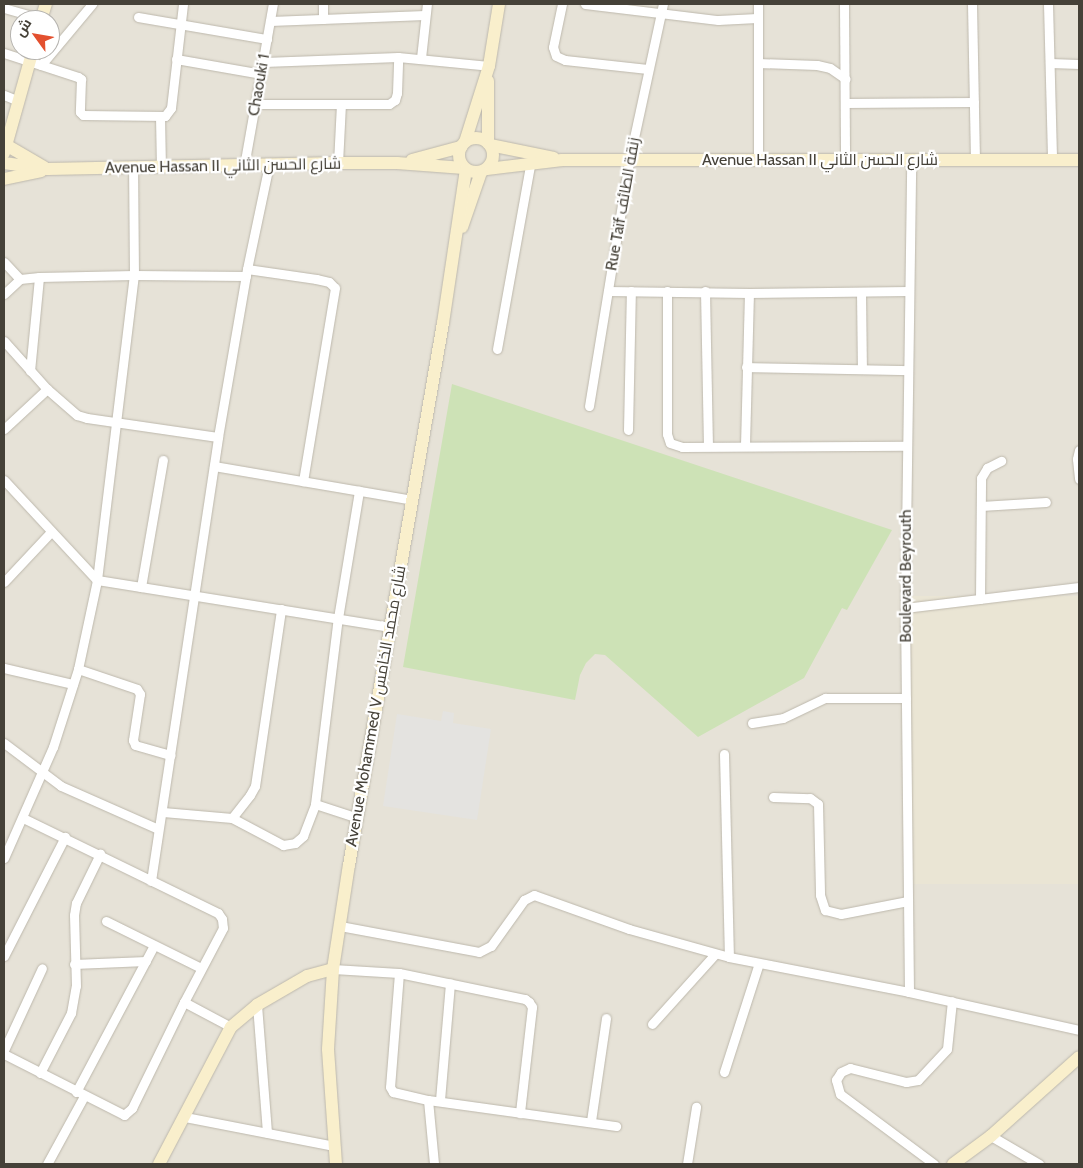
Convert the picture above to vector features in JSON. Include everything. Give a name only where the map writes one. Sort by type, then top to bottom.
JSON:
[{"type":"street","points":[[60,35],[92,4]]},
{"type":"street","points":[[38,60],[78,76],[81,79],[80,112],[82,115],[165,116],[172,108],[180,22],[184,4]]},
{"type":"street","name":"Chaouki 1","points":[[244,166],[257,104],[273,4]]},
{"type":"street","points":[[323,4],[323,18]]},
{"type":"street","points":[[421,58],[426,4]]},
{"type":"street","points":[[454,250],[484,171],[494,155],[489,144],[489,66],[499,4]]},
{"type":"street","points":[[562,4],[554,47],[556,56],[565,60],[648,70]]},
{"type":"street","points":[[586,4],[718,20],[757,18]]},
{"type":"street","name":"Rue Taïf زنقة الطائف","points":[[589,406],[629,161],[659,14],[663,4]]},
{"type":"street","points":[[758,4],[758,159]]},
{"type":"street","points":[[844,4],[846,79],[844,160]]},
{"type":"street","points":[[972,4],[975,159]]},
{"type":"street","points":[[1048,4],[1052,160]]},
{"type":"street","points":[[270,21],[425,15]]},
{"type":"street","points":[[138,16],[267,39]]},
{"type":"street","points":[[264,62],[398,57],[489,66]]},
{"type":"street","points":[[257,104],[389,104],[396,99],[398,57]]},
{"type":"street","points":[[176,59],[262,74]]},
{"type":"street","points":[[35,60],[17,106],[5,149],[48,169]]},
{"type":"street","points":[[758,63],[817,64],[830,68],[846,79]]},
{"type":"street","points":[[1050,63],[1079,64]]},
{"type":"street","points":[[454,250],[465,169],[458,156],[489,66]]},
{"type":"street","points":[[4,95],[17,106]]},
{"type":"street","points":[[845,103],[974,102]]},
{"type":"street","points":[[338,163],[341,104]]},
{"type":"street","points":[[4,127],[17,106]]},
{"type":"street","points":[[160,116],[161,168]]},
{"type":"street","points":[[463,144],[479,138],[489,144]]},
{"type":"street","name":"Avenue Hassan II شارع الحسن الثاني","points":[[397,164],[463,144]]},
{"type":"street","name":"Avenue Hassan II شارع الحسن الثاني","points":[[489,144],[562,160]]},
{"type":"street","name":"Avenue Hassan II شارع الحسن الثاني","points":[[484,171],[562,160],[1079,160]]},
{"type":"street","name":"Boulevard Beyrouth","points":[[909,992],[905,608],[911,160]]},
{"type":"street","points":[[4,163],[48,169]]},
{"type":"street","name":"Avenue Hassan II شارع الحسن الثاني","points":[[48,169],[338,163],[397,164],[465,169]]},
{"type":"street","points":[[151,881],[158,829],[163,812],[218,437],[247,273],[270,165]]},
{"type":"street","points":[[497,349],[530,165]]},
{"type":"street","points":[[4,858],[43,773],[73,684],[97,580],[134,275],[133,168]]},
{"type":"street","points":[[4,179],[48,169]]},
{"type":"street","points":[[465,169],[484,171]]},
{"type":"street","name":"Avenue Mohammed V شارع محمد الخامس","points":[[336,1164],[328,1049],[333,969],[454,250]]},
{"type":"street","points":[[4,262],[20,279]]},
{"type":"street","points":[[4,294],[20,279],[39,277],[247,273],[316,279],[329,282],[335,288],[303,481]]},
{"type":"street","points":[[30,371],[39,277]]},
{"type":"street","points":[[608,291],[705,290],[748,293],[909,290]]},
{"type":"street","points":[[705,290],[708,446]]},
{"type":"street","points":[[628,430],[631,291]]},
{"type":"street","points":[[667,291],[667,436],[670,443],[678,446],[907,446]]},
{"type":"street","points":[[861,292],[862,369]]},
{"type":"street","points":[[745,445],[748,293]]},
{"type":"street","points":[[4,341],[47,389],[78,415],[218,437]]},
{"type":"street","points":[[746,367],[908,370]]},
{"type":"street","points":[[4,429],[47,389]]},
{"type":"street","points":[[1079,450],[1076,459],[1079,479]]},
{"type":"street","points":[[141,588],[163,460]]},
{"type":"street","points":[[980,599],[983,473],[987,468],[1001,461]]},
{"type":"street","points":[[214,466],[412,500]]},
{"type":"street","points":[[4,480],[97,580],[141,588],[195,594],[390,627]]},
{"type":"street","points":[[163,812],[232,818],[283,845],[295,844],[303,836],[314,804],[338,618],[358,491]]},
{"type":"street","points":[[981,506],[1046,502]]},
{"type":"street","points":[[4,582],[51,532]]},
{"type":"street","points":[[905,608],[1079,587]]},
{"type":"street","points":[[232,818],[255,786],[281,609]]},
{"type":"street","points":[[4,668],[73,684]]},
{"type":"street","points":[[78,669],[138,689],[140,694],[133,740],[135,745],[171,755]]},
{"type":"street","points":[[752,723],[783,718],[825,698],[906,698]]},
{"type":"street","points":[[4,743],[61,786],[158,829]]},
{"type":"street","points":[[724,754],[729,957]]},
{"type":"street","points":[[773,797],[810,798],[818,804],[820,896],[825,910],[841,914],[908,902]]},
{"type":"street","points":[[314,804],[358,818]]},
{"type":"street","points":[[4,1054],[117,1113],[127,1114],[223,928],[222,919],[218,913],[23,818]]},
{"type":"street","points":[[4,956],[65,837]]},
{"type":"street","points":[[40,1073],[71,1013],[76,986],[74,964],[76,903],[100,854]]},
{"type":"street","points":[[340,926],[479,952],[491,946],[524,900],[534,895],[629,930],[716,954],[952,1001],[1079,1030]]},
{"type":"street","points":[[106,921],[201,968]]},
{"type":"street","points":[[47,1164],[154,945]]},
{"type":"street","points":[[652,1024],[716,954]]},
{"type":"street","points":[[74,964],[146,960]]},
{"type":"street","points":[[724,1072],[759,964]]},
{"type":"street","points":[[4,1050],[42,968]]},
{"type":"street","points":[[159,1164],[231,1028],[257,1005],[307,976],[333,969],[399,973],[525,998],[532,1007],[520,1113]]},
{"type":"street","points":[[399,973],[390,1087],[396,1094],[616,1126]]},
{"type":"street","points":[[440,1100],[450,983]]},
{"type":"street","points":[[934,1164],[840,1094],[836,1080],[841,1072],[850,1068],[906,1082],[918,1080],[947,1050],[952,1001]]},
{"type":"street","points":[[184,1002],[231,1028]]},
{"type":"street","points":[[257,1005],[266,1133]]},
{"type":"street","points":[[591,1121],[606,1018]]},
{"type":"street","points":[[953,1164],[991,1136],[1079,1057]]},
{"type":"street","points":[[428,1100],[434,1164]]},
{"type":"street","points":[[687,1164],[696,1107]]},
{"type":"street","points":[[184,1117],[334,1146]]},
{"type":"street","points":[[991,1136],[1039,1164]]},
{"type":"shaded area","points":[[4,4],[1079,4],[1079,1164],[4,1164]]},
{"type":"shaded area","points":[[908,596],[1079,596],[1079,884],[908,884]]},
{"type":"shaded area","points":[[443,711],[454,713],[453,723],[491,729],[477,820],[383,806],[397,714],[441,721]]},
{"type":"green space","points":[[452,384],[892,530],[847,610],[842,608],[804,678],[698,737],[605,655],[595,654],[586,663],[580,675],[575,700],[403,667]]}]
